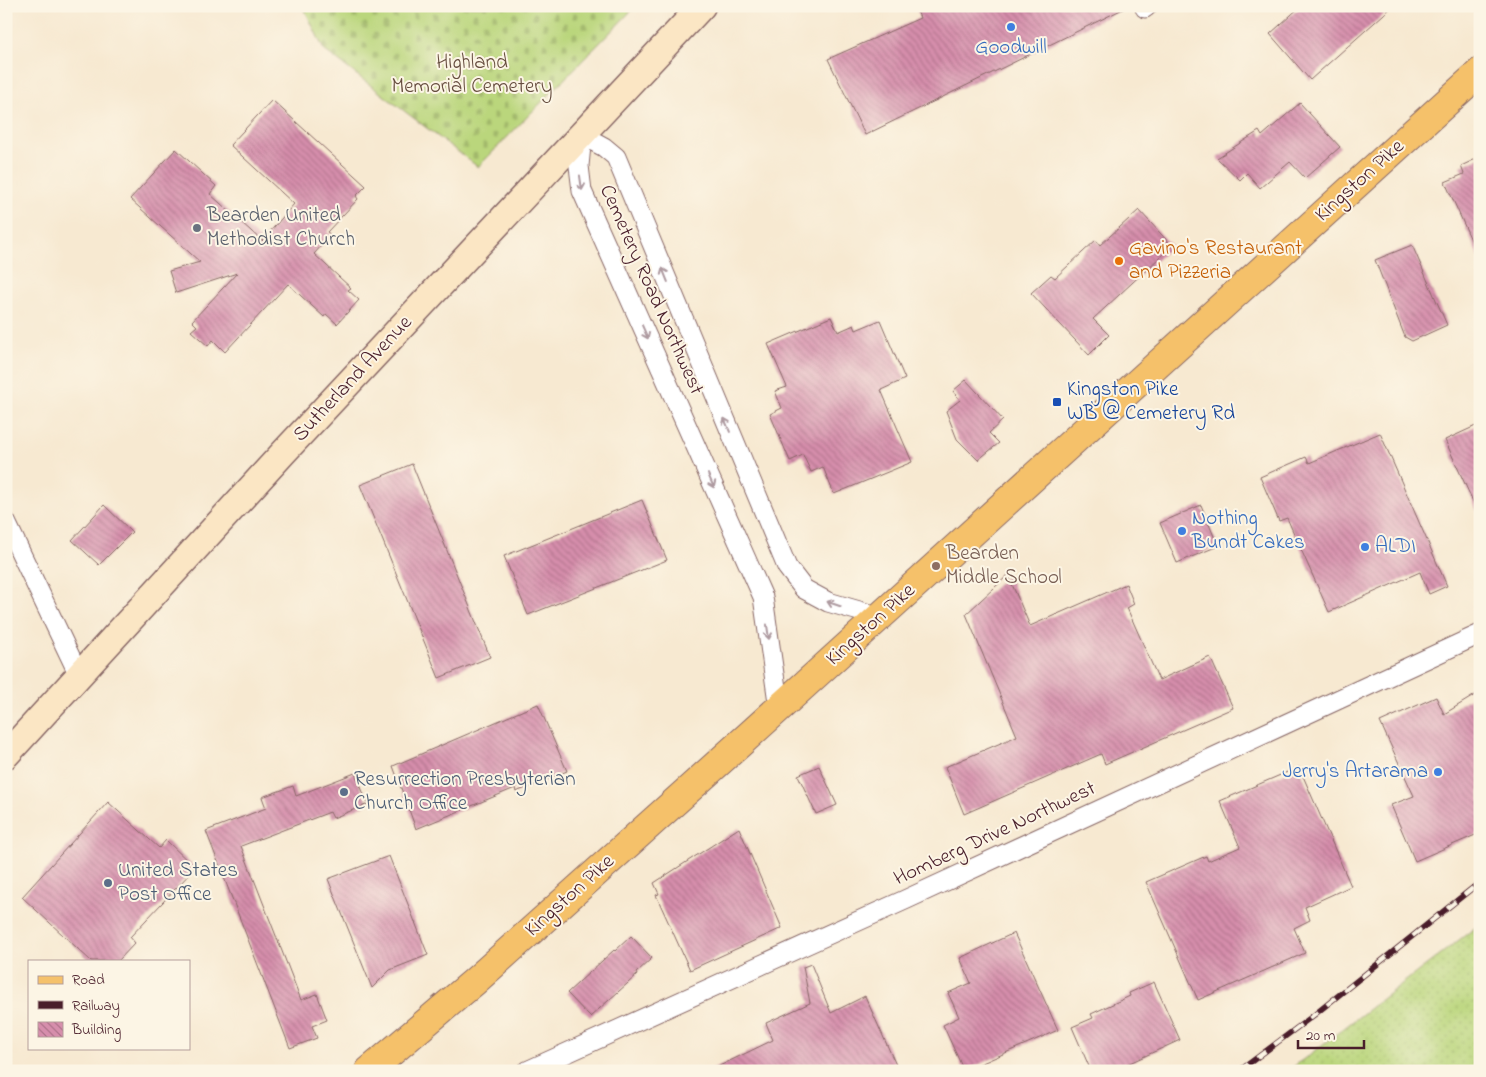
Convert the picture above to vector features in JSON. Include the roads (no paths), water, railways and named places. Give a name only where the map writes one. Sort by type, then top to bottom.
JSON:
[{"type":"main road","name":"Kingston Pike","points":[[369,1071],[481,976],[880,617],[1480,72]]},
{"type":"street","name":"Sutherland Avenue","points":[[6,755],[284,452],[702,6]]},
{"type":"street","name":"Cemetery Road Northwest","points":[[779,708],[763,597],[582,191],[578,166],[582,135],[604,147],[616,157],[787,567],[804,589],[828,602],[880,617]]},
{"type":"street","points":[[6,522],[79,675]]},
{"type":"street","name":"Homberg Drive Northwest","points":[[527,1071],[907,899],[1480,634]]},
{"type":"railway","points":[[1239,1071],[1314,1015],[1480,882]]},
{"type":"place","name":"Goodwill","points":[[1011,27]]},
{"type":"place","name":"Bearden United Methodist Church","points":[[197,228]]},
{"type":"place","name":"Gavino's Restaurant and Pizzeria","points":[[1119,261]]},
{"type":"place","name":"Kingston Pike WB @ Cemetery Rd","points":[[1057,402]]},
{"type":"place","name":"Nothing Bundt Cakes","points":[[1182,531]]},
{"type":"place","name":"ALDI","points":[[1365,547]]},
{"type":"place","name":"Bearden Middle School","points":[[936,566]]},
{"type":"place","name":"Jerry's Artarama","points":[[1438,772]]},
{"type":"place","name":"Resurrection Presbyterian Church Office","points":[[344,792]]},
{"type":"place","name":"United States Post Office","points":[[108,883]]},
{"type":"park label","name":"Highland Memorial Cemetery","points":[[472,75]]}]
